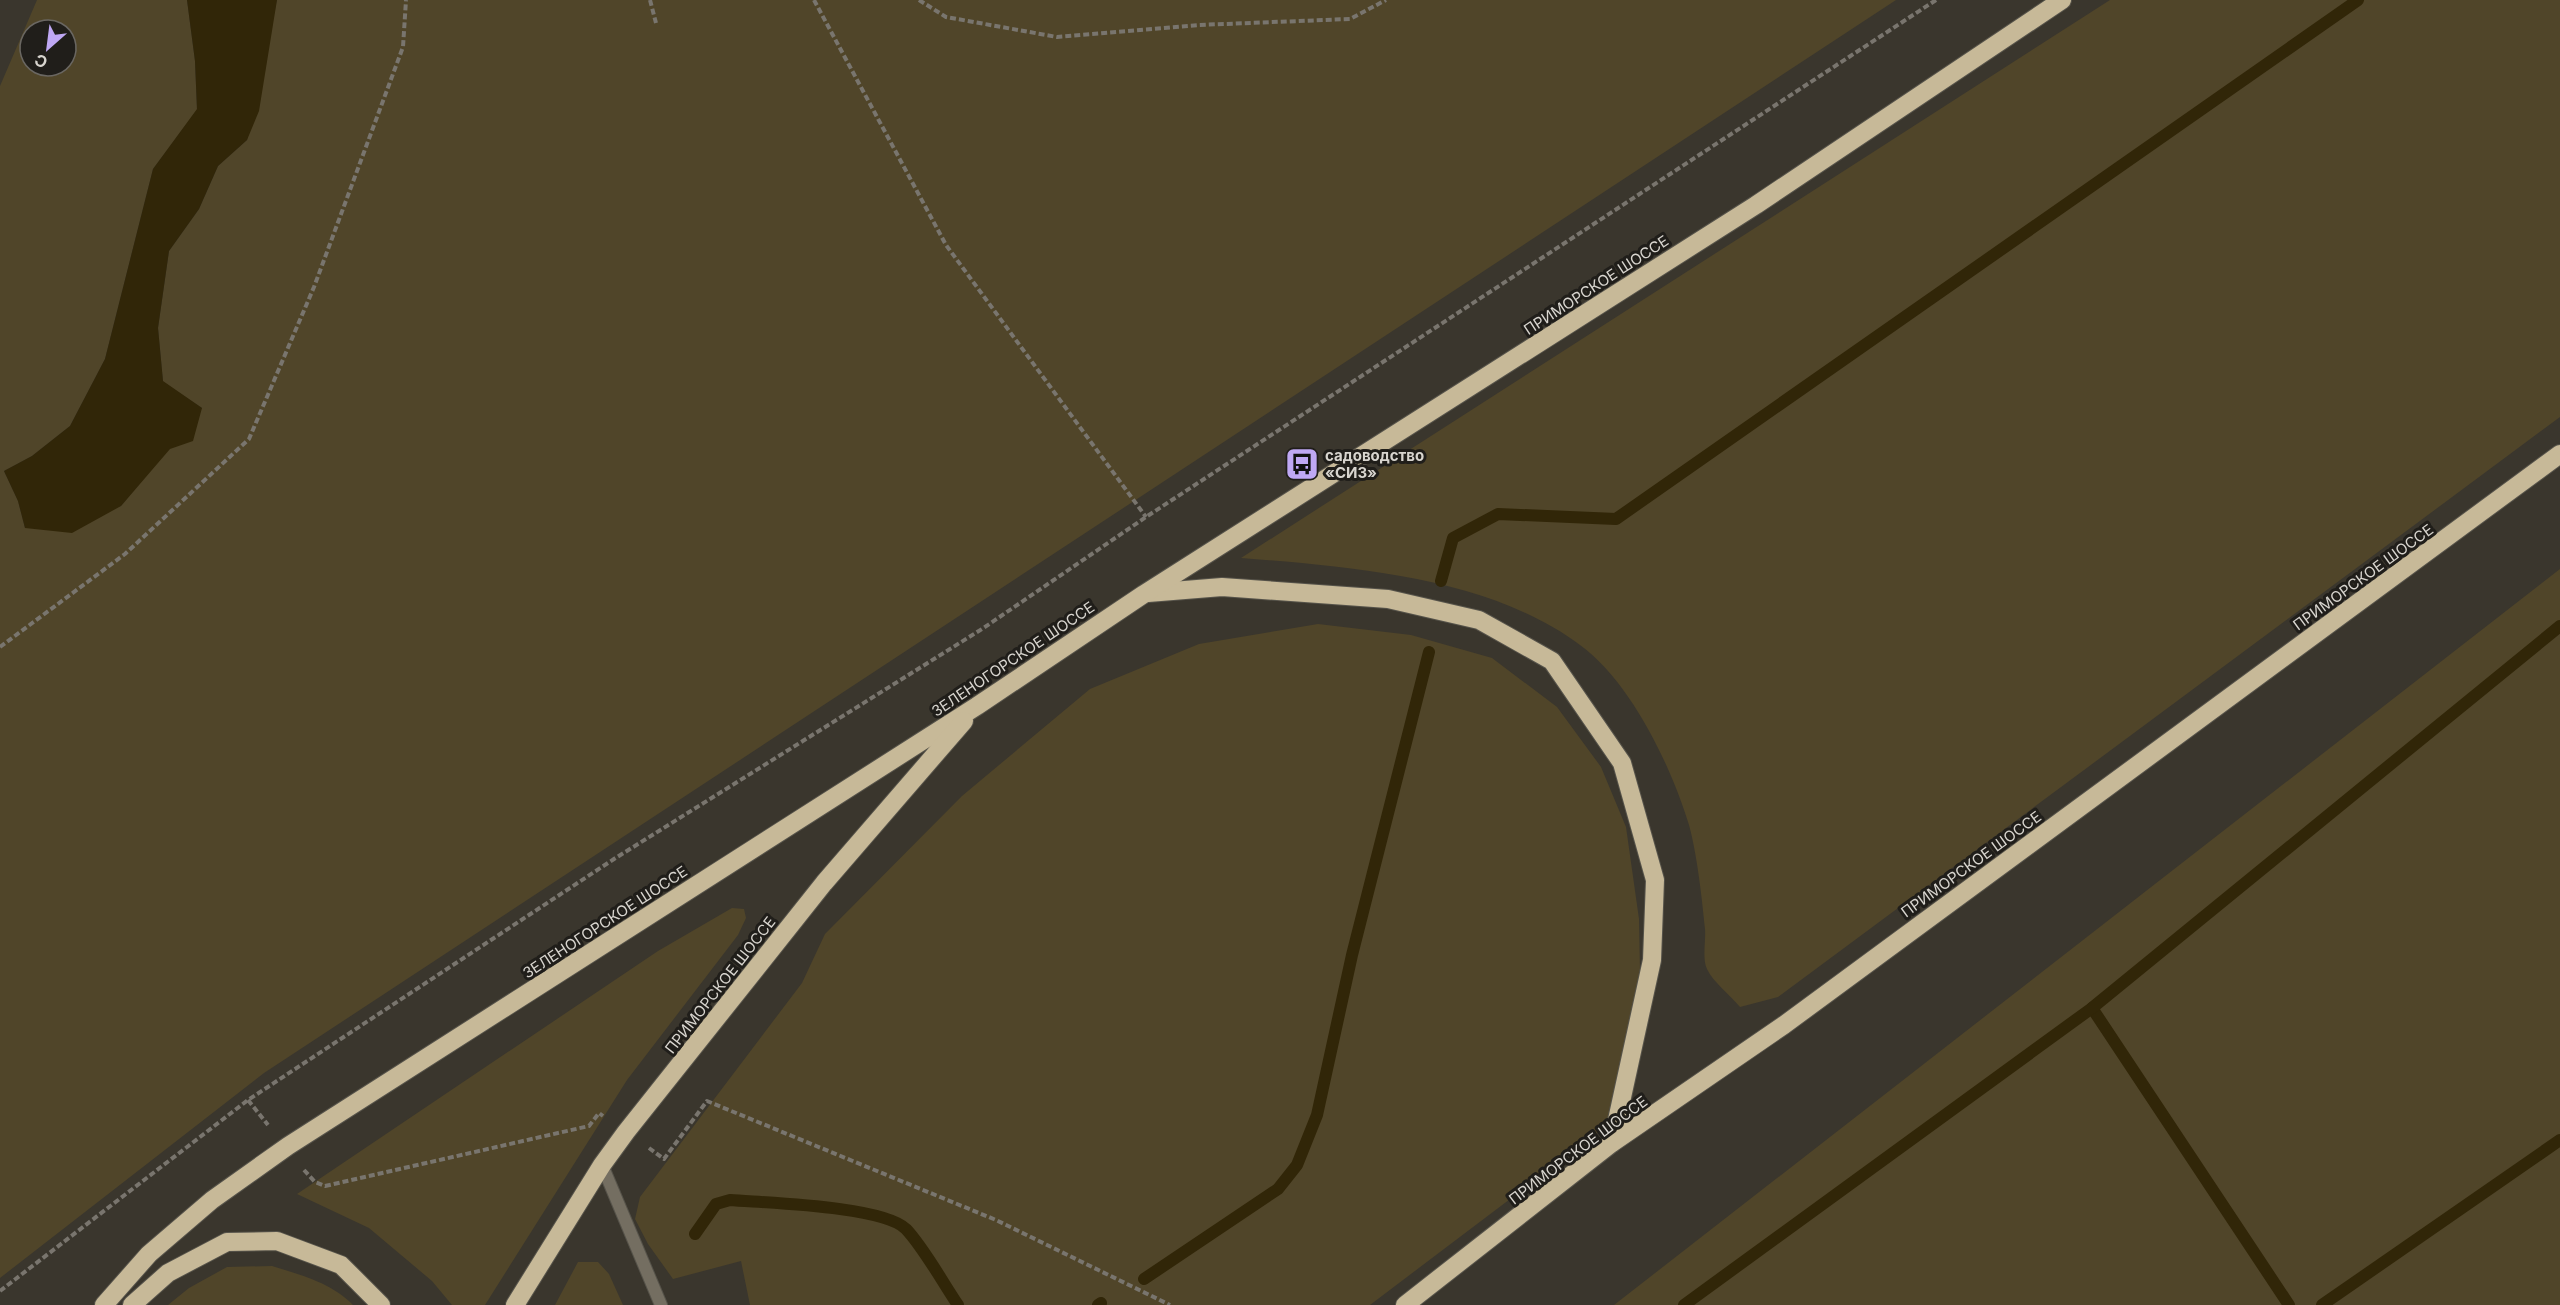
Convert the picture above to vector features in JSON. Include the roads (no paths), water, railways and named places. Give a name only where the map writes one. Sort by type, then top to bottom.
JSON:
[{"type":"highway","name":"ПРИМОРСКОЕ ШОССЕ","points":[[1144,594],[1756,205],[2062,0]]},
{"type":"highway","name":"ПРИМОРСКОЕ ШОССЕ","points":[[1406,1305],[1612,1143],[1784,1024],[2560,454]]},
{"type":"highway","points":[[1144,594],[1222,587],[1388,599],[1479,620],[1552,661],[1622,763],[1654,880],[1653,960],[1612,1143]]},
{"type":"highway","name":"ЗЕЛЕНОГОРСКОЕ ШОССЕ","points":[[104,1305],[149,1254],[212,1200],[288,1146],[977,706],[1144,594]]},
{"type":"highway","name":"ПРИМОРСКОЕ ШОССЕ","points":[[515,1305],[602,1166],[824,883],[977,706]]},
{"type":"highway","points":[[132,1305],[168,1273],[227,1242],[277,1240],[341,1265],[381,1305]]},
{"type":"lane","points":[[602,1166],[661,1305]]},
{"type":"waterway","points":[[1441,581],[1453,538],[1498,514],[1616,519],[2358,0]]},
{"type":"waterway","points":[[1684,1305],[2092,1008],[2560,626]]},
{"type":"waterway","points":[[1144,1279],[1278,1189],[1297,1165],[1317,1115],[1352,955],[1429,652]]},
{"type":"waterway","points":[[2092,1008],[2289,1305]]},
{"type":"waterway","points":[[2322,1305],[2560,1140]]},
{"type":"waterway","points":[[695,1234],[716,1204],[730,1200],[795,1204],[874,1215],[893,1221],[906,1229],[958,1305]]},
{"type":"place","name":"садоводство «СИЗ»","points":[[1302,464]]}]
